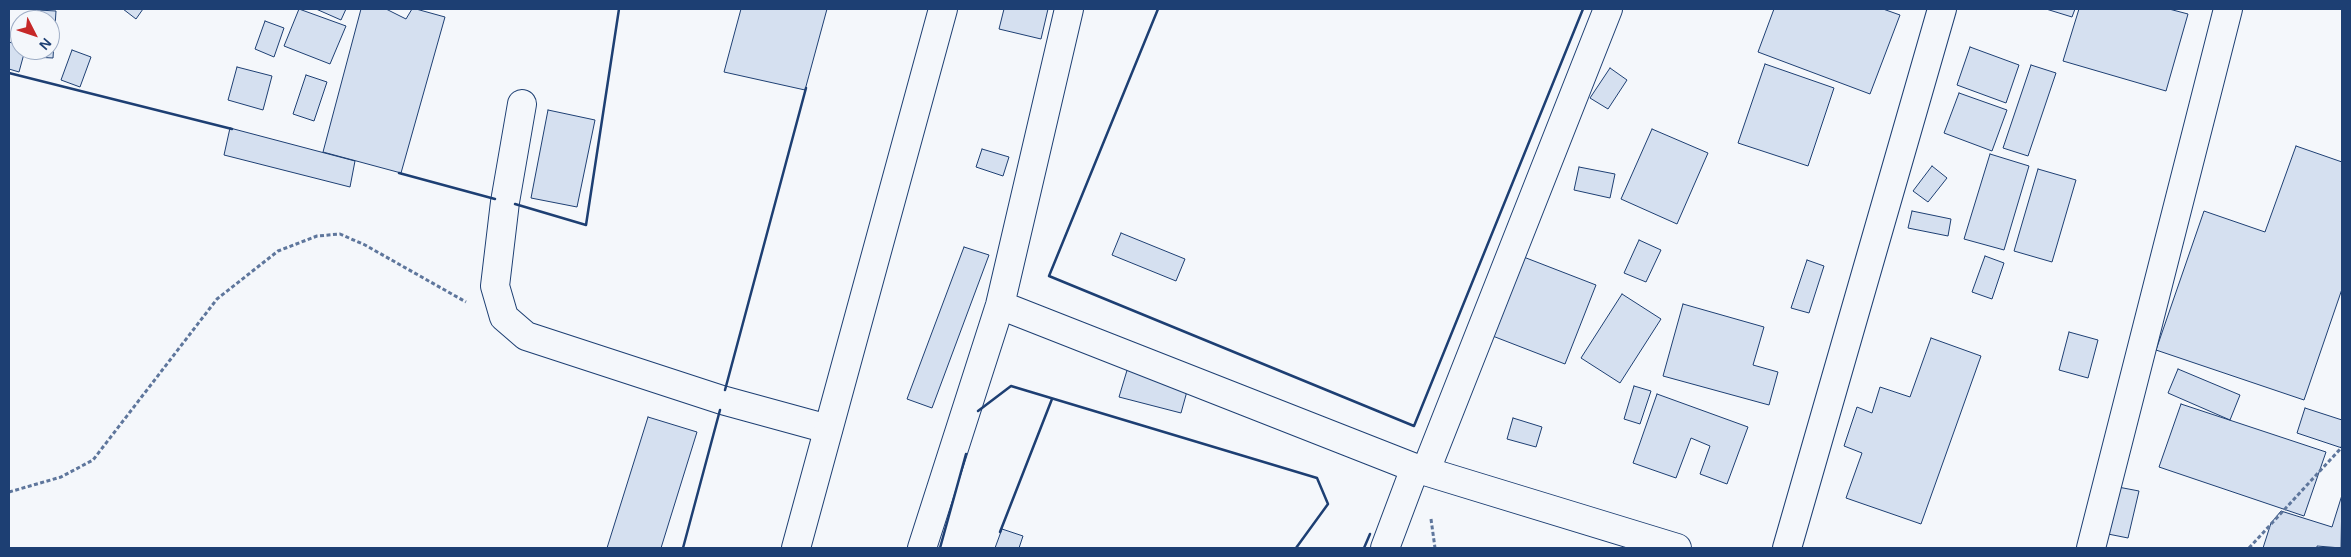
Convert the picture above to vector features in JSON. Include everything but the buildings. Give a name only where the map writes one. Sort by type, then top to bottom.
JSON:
[{"type":"main road","points":[[796,548],[942,9]]},
{"type":"main road","points":[[922,548],[1000,305],[1069,9]]},
{"type":"main road","points":[[1385,548],[1420,469],[1608,9]]},
{"type":"main road","points":[[1787,548],[1942,9]]},
{"type":"main road","points":[[2092,548],[2228,9]]},
{"type":"main road","points":[[522,104],[504,202],[495,286],[504,317],[526,336],[722,400],[828,429]]},
{"type":"main road","points":[[1000,305],[1420,469],[1677,548]]},
{"type":"path","points":[[9,492],[61,477],[92,460],[217,299],[278,251],[318,236],[340,234],[365,245],[467,303]]},
{"type":"path","points":[[2249,548],[2342,448]]},
{"type":"wall","points":[[515,204],[586,225],[619,9]]},
{"type":"wall","points":[[1158,9],[1049,276],[1414,426],[1583,9]]},
{"type":"wall","points":[[9,73],[232,129]]},
{"type":"wall","points":[[725,390],[806,88]]},
{"type":"wall","points":[[399,173],[495,199]]},
{"type":"wall","points":[[978,411],[1011,386],[1317,478],[1328,504],[1296,548]]},
{"type":"wall","points":[[1000,532],[1052,399]]},
{"type":"wall","points":[[683,548],[720,410]]},
{"type":"wall","points":[[940,548],[966,454]]},
{"type":"wall","points":[[1364,548],[1370,534]]}]
